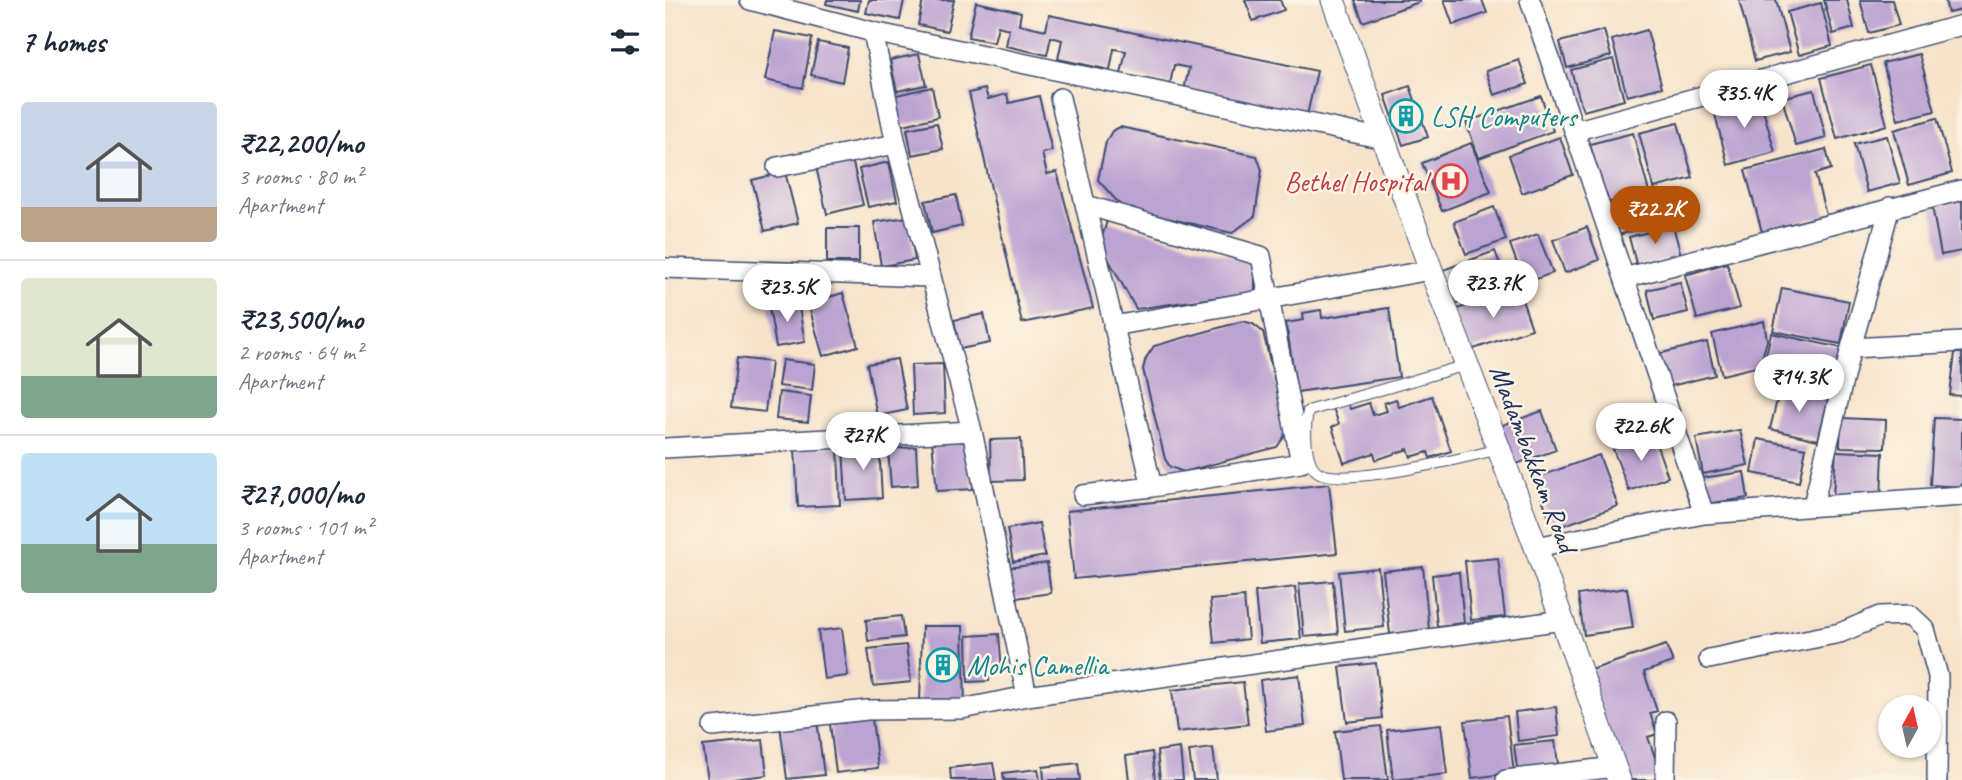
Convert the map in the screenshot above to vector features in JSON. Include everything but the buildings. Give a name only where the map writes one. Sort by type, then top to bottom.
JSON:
[{"type":"street","points":[[750,0],[873,32],[1384,139]]},
{"type":"street","name":"Madambakkam Road","points":[[1333,0],[1536,547],[1617,774]]},
{"type":"street","points":[[1530,0],[1704,514]]},
{"type":"street","points":[[1574,131],[1962,25]]},
{"type":"street","points":[[873,32],[896,144],[972,431],[1027,696]]},
{"type":"street","points":[[1060,98],[1152,487]]},
{"type":"street","points":[[777,167],[896,144]]},
{"type":"street","points":[[1624,278],[1962,190]]},
{"type":"street","points":[[1083,495],[1152,487],[1301,463],[1261,256],[1086,205]]},
{"type":"street","points":[[1813,505],[1851,348],[1890,207]]},
{"type":"street","points":[[665,268],[931,277]]},
{"type":"street","points":[[1113,326],[1431,270]]},
{"type":"street","points":[[1851,348],[1962,342]]},
{"type":"street","points":[[665,448],[972,431]]},
{"type":"street","points":[[1536,547],[1704,514],[1962,496]]},
{"type":"street","points":[[1709,659],[1840,633],[1879,616],[1910,615],[1925,629],[1938,676],[1937,780]]},
{"type":"street","points":[[713,727],[867,710],[962,709],[1027,696],[1562,620]]},
{"type":"street","points":[[1665,780],[1666,722]]},
{"type":"street","points":[[1506,780],[1617,774]]},
{"type":"lane","points":[[1467,365],[1308,411],[1305,425],[1309,460],[1317,472],[1334,477],[1417,468],[1499,449]]},
{"type":"place","name":"LSH Computers","points":[[1406,116]]},
{"type":"place","name":"Bethel Hospital","points":[[1451,181]]},
{"type":"place","name":"Mohis Camellia","points":[[943,665]]}]
